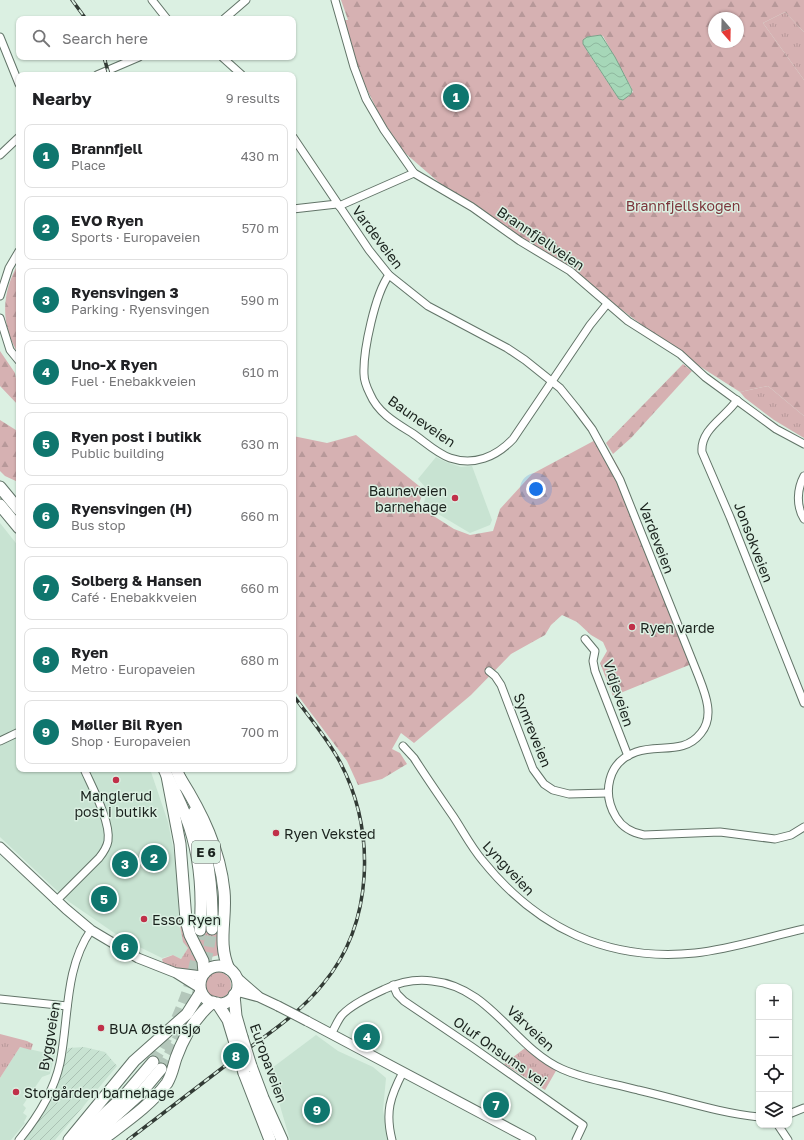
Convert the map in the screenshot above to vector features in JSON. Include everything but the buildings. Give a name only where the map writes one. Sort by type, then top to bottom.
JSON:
[{"type":"highway","points":[[0,487],[16,506]]},
{"type":"highway","points":[[0,505],[16,524]]},
{"type":"highway","name":"E 6","points":[[172,773],[197,822],[206,852],[212,893],[206,930]]},
{"type":"highway","name":"E 6","points":[[172,773],[204,818],[216,850],[224,891],[223,954],[237,982],[235,993]]},
{"type":"highway","name":"E 6","points":[[69,1140],[134,1061],[187,1014],[201,990],[203,961],[190,935],[186,920],[180,844],[172,773]]},
{"type":"highway","points":[[203,974],[208,969],[219,966],[232,973]]},
{"type":"highway","name":"E 6","points":[[201,990],[206,998],[215,1003]]},
{"type":"highway","points":[[102,1140],[143,1108],[161,1090],[172,1075],[182,1042],[195,1020],[215,1003],[228,1000],[235,993]]},
{"type":"highway","name":"Europaveien","points":[[235,993],[239,1040],[270,1140]]},
{"type":"highway","name":"Europaveien","points":[[215,1003],[228,1020],[239,1040]]},
{"type":"highway","points":[[76,1140],[157,1065],[140,1094],[89,1140]]},
{"type":"highway","name":"Europaveien","points":[[248,1070],[263,1098],[282,1140]]},
{"type":"main road","points":[[0,847],[56,900],[91,930],[134,956],[176,973],[201,990]]},
{"type":"main road","points":[[176,973],[203,974]]},
{"type":"main road","points":[[232,973],[259,997]]},
{"type":"main road","points":[[235,993],[259,997],[278,1006],[530,1140]]},
{"type":"street","points":[[152,0],[165,16]]},
{"type":"street","points":[[227,16],[246,0]]},
{"type":"street","name":"Brannfjellveien","points":[[335,0],[354,67],[366,99],[384,130],[414,173],[472,207],[520,241],[553,260],[576,276],[628,321],[680,354],[705,377],[776,429],[804,444]]},
{"type":"street","points":[[0,37],[16,77]]},
{"type":"street","points":[[104,72],[132,60]]},
{"type":"street","points":[[225,60],[239,72]]},
{"type":"street","points":[[0,155],[16,140]]},
{"type":"street","name":"Vardeveien","points":[[296,142],[338,205],[389,275],[428,306],[507,348],[553,382],[577,409],[592,429],[614,466],[698,675],[708,705],[708,719],[705,729],[694,741],[680,748],[645,750],[628,756],[616,767],[611,774],[607,787],[610,805],[620,822],[632,832],[641,834],[720,832],[775,839],[791,835],[804,827]]},
{"type":"street","points":[[296,209],[338,205],[414,173]]},
{"type":"street","points":[[0,296],[9,268],[16,256]]},
{"type":"street","name":"Bauneveien","points":[[389,275],[380,292],[365,354],[366,382],[373,400],[385,415],[433,448],[451,458],[463,460],[486,458],[497,454],[513,439],[553,382],[590,325],[607,304]]},
{"type":"street","points":[[0,318],[10,350],[16,357]]},
{"type":"street","name":"Jonsokveien","points":[[737,400],[731,409],[706,433],[702,446],[702,452],[730,517],[804,703]]},
{"type":"street","points":[[804,476],[798,495],[799,507],[804,520]]},
{"type":"street","name":"Vidjeveien","points":[[585,639],[595,651],[593,661],[595,671],[628,756]]},
{"type":"street","name":"Symreveien","points":[[489,671],[502,685],[533,769],[544,784],[553,790],[569,794],[608,793]]},
{"type":"street","points":[[0,741],[16,733]]},
{"type":"street","name":"Lyngveien","points":[[403,746],[414,758],[469,842],[493,874],[531,909],[574,935],[617,950],[646,954],[670,954],[708,951],[804,929]]},
{"type":"street","points":[[56,900],[99,858],[105,850],[108,840],[104,819],[85,772]]},
{"type":"street","name":"Byggveien","points":[[19,1140],[44,1104],[59,1068],[67,1006],[76,964],[91,930]]},
{"type":"street","name":"Vårveien","points":[[331,1034],[341,1016],[347,1010],[393,985],[427,980],[442,982],[464,990],[489,1006],[537,1054],[555,1065],[575,1074],[720,1110],[756,1116]]},
{"type":"street","name":"Oluf Onsums vei","points":[[393,985],[397,994],[404,1001],[583,1125],[576,1140]]},
{"type":"street","points":[[0,999],[67,1006]]},
{"type":"street","points":[[392,1140],[388,1120],[389,1105],[402,1072]]},
{"type":"street","points":[[792,1113],[804,1108]]},
{"type":"street","points":[[780,1128],[788,1140]]},
{"type":"shaded area","name":"Bauneveien barnehage","points":[[436,457],[461,467],[472,466],[492,520],[490,525],[470,533],[423,505],[428,490],[418,479]]},
{"type":"shaded area","points":[[0,523],[16,543],[16,772],[151,772],[168,822],[178,881],[179,926],[188,948],[181,959],[173,955],[162,958],[123,939],[68,901],[0,837]]},
{"type":"shaded area","points":[[316,1035],[338,1051],[373,1067],[386,1078],[383,1110],[389,1140],[290,1140],[271,1075],[272,1068]]},
{"type":"shaded area","name":"Storgården barnehage","points":[[20,1047],[55,1055],[50,1074],[42,1077],[23,1105],[26,1108],[23,1113],[27,1116],[24,1122],[25,1123],[11,1140],[0,1140],[0,1078]]},
{"type":"shaded area","points":[[84,1047],[105,1052],[117,1066],[55,1140],[25,1140],[50,1103],[59,1082],[68,1048]]},
{"type":"green space","name":"Brannfjellskogen","points":[[341,0],[804,0],[804,32],[785,12],[763,23],[804,80],[804,416],[768,386],[740,392],[682,355],[614,304],[458,199],[405,153],[382,120],[360,75],[344,20],[348,20]],"holes":[[[603,36],[633,92],[625,98],[619,99],[587,51],[587,37]]]},
{"type":"green space","points":[[785,12],[804,32],[804,80],[763,23]]},
{"type":"green space","points":[[485,189],[500,201],[492,212],[477,200]]},
{"type":"green space","points":[[16,268],[16,349],[8,332],[5,309],[6,297]]},
{"type":"green space","points":[[0,351],[15,373],[16,403],[0,386]]},
{"type":"green space","points":[[683,364],[692,371],[631,438],[613,454],[606,443]]},
{"type":"green space","points":[[768,386],[804,416],[804,438],[774,420],[745,398],[740,392]]},
{"type":"green space","points":[[0,420],[16,430],[16,481],[5,476],[0,471]]},
{"type":"green space","points":[[356,435],[424,490],[418,506],[454,529],[470,535],[493,531],[500,509],[532,474],[601,437],[620,470],[694,663],[613,696],[600,663],[607,651],[603,642],[591,635],[577,622],[562,615],[551,625],[545,635],[511,654],[471,695],[414,743],[401,733],[392,749],[400,753],[407,764],[382,779],[358,785],[347,761],[296,693],[296,437],[327,443]]},
{"type":"green space","points":[[180,917],[198,962],[191,969],[186,970],[177,969],[167,965],[163,963],[162,959],[173,955],[181,959],[188,948],[183,942],[179,920]]},
{"type":"green space","points":[[220,921],[219,955],[207,958],[191,922],[198,929],[206,931],[214,928]]},
{"type":"green space","points":[[218,972],[227,976],[231,985],[227,994],[218,998],[209,994],[205,985],[209,976]]},
{"type":"green space","points":[[0,1034],[33,1044],[31,1050],[20,1047],[0,1078]]},
{"type":"green space","points":[[525,1048],[537,1058],[557,1069],[545,1090],[504,1064]]},
{"type":"water","points":[[601,35],[615,57],[632,90],[631,94],[623,100],[619,99],[583,44],[583,40],[587,37]]},
{"type":"tunnel","points":[[161,1069],[195,1001],[205,965],[212,929]]},
{"type":"tunnel","points":[[153,1062],[171,1031],[185,999],[195,965],[200,930]]},
{"type":"railway","points":[[72,0],[84,16]]},
{"type":"railway","points":[[105,60],[108,72]]},
{"type":"railway","points":[[128,1140],[294,1014],[323,984],[340,960],[352,933],[360,905],[364,876],[364,846],[360,817],[352,789],[340,762],[324,736],[296,699]]},
{"type":"place","name":"Brannfjell","points":[[456,97]]},
{"type":"place","name":"Bauneveien barnehage","points":[[455,498]]},
{"type":"place","name":"Ryen varde","points":[[632,627]]},
{"type":"place","name":"Manglerud post i butikk","points":[[116,780]]},
{"type":"place","name":"Ryen Veksted","points":[[276,833]]},
{"type":"place","name":"EVO Ryen","points":[[154,858]]},
{"type":"place","name":"Ryensvingen 3","points":[[125,864]]},
{"type":"place","name":"Ryen post i butikk","points":[[104,899]]},
{"type":"place","name":"Esso Ryen","points":[[144,919]]},
{"type":"place","name":"Ryensvingen (H)","points":[[125,947]]},
{"type":"place","name":"BUA Østensjø","points":[[101,1028]]},
{"type":"place","name":"Uno-X Ryen","points":[[367,1037]]},
{"type":"place","name":"Ryen","points":[[236,1056]]},
{"type":"place","name":"Storgården barnehage","points":[[16,1092]]},
{"type":"place","name":"Solberg & Hansen","points":[[496,1105]]},
{"type":"place","name":"Møller Bil Ryen","points":[[317,1110]]}]
